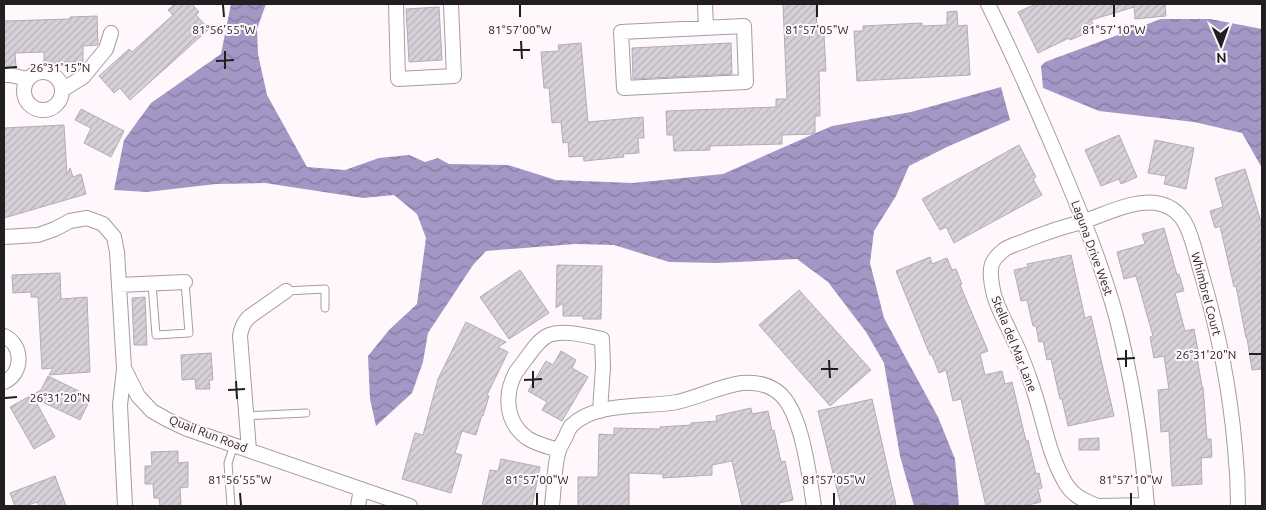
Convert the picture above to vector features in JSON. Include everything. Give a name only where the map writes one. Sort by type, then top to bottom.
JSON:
[{"type":"street","points":[[396,4],[398,79],[454,76],[451,4]]},
{"type":"street","points":[[705,4],[706,28]]},
{"type":"street","name":"Laguna Drive West","points":[[988,4],[1016,60],[1101,266],[1126,360],[1137,418],[1147,506]]},
{"type":"street","points":[[744,26],[746,82],[624,88],[621,32],[706,28],[744,26]]},
{"type":"street","points":[[62,90],[83,78],[106,49],[112,33]]},
{"type":"street","points":[[46,72],[58,78],[62,90],[62,97],[54,107],[42,111],[36,110],[26,102],[23,90],[24,84],[33,74],[46,72]]},
{"type":"street","points":[[4,75],[28,79]]},
{"type":"street","name":"Whimbrel Court","points":[[1084,221],[1112,211],[1147,203],[1162,204],[1176,212],[1185,224],[1206,292],[1221,352],[1236,449],[1238,506]]},
{"type":"street","name":"Quail Run Road","points":[[4,238],[38,235],[70,221],[86,218],[103,224],[114,237],[117,252],[124,368],[138,396],[152,410],[168,420],[187,428],[410,506]]},
{"type":"street","name":"Stella del Mar Lane","points":[[1084,221],[1058,228],[1006,249],[997,256],[992,264],[991,280],[994,294],[1030,379],[1051,451],[1068,486],[1077,496],[1098,506],[1147,506]]},
{"type":"street","points":[[119,285],[184,282]]},
{"type":"street","points":[[249,450],[240,336],[241,328],[249,317],[286,291]]},
{"type":"street","points":[[559,450],[544,446],[527,438],[514,424],[508,408],[509,391],[516,372],[537,344],[550,335],[569,333],[602,339],[603,367],[600,411]]},
{"type":"street","points":[[4,336],[14,344],[19,360],[18,368],[14,375],[4,382]]},
{"type":"street","points":[[124,368],[120,405],[124,506]]},
{"type":"street","points":[[552,506],[559,450],[570,427],[585,416],[619,407],[690,399],[742,383],[758,383],[776,390],[787,401],[795,415],[800,432],[814,506]]},
{"type":"street","points":[[358,506],[361,489]]},
{"type":"lane","points":[[152,284],[156,335],[189,333],[184,282]]},
{"type":"lane","points":[[286,291],[325,289],[325,308]]},
{"type":"lane","points":[[246,416],[306,414]]},
{"type":"lane","points":[[231,506],[228,463],[234,444]]},
{"type":"water","points":[[231,4],[266,4],[257,29],[258,54],[267,95],[307,167],[345,170],[379,158],[409,155],[425,162],[438,158],[449,164],[508,165],[556,180],[633,183],[723,174],[832,126],[911,112],[1001,87],[1010,120],[949,146],[909,166],[896,196],[874,231],[870,263],[884,318],[938,417],[955,459],[959,506],[914,506],[900,456],[884,363],[866,332],[828,282],[797,259],[717,263],[669,262],[614,245],[575,244],[486,251],[473,265],[428,333],[423,362],[412,393],[376,426],[370,399],[368,356],[389,330],[417,304],[426,238],[417,214],[394,195],[363,198],[265,183],[216,184],[147,192],[114,190],[124,140],[151,103],[221,54]]},
{"type":"water","points":[[1161,19],[1210,19],[1262,29],[1262,168],[1242,133],[1194,122],[1099,111],[1043,88],[1041,66],[1045,62]]},
{"type":"building","points":[[175,4],[192,4],[199,12],[196,15],[209,29],[130,100],[120,88],[114,93],[99,76],[129,49],[132,52],[173,15],[168,10]]},
{"type":"building","points":[[783,4],[816,4],[817,35],[824,35],[826,71],[819,71],[820,116],[815,116],[815,134],[782,135],[782,144],[710,146],[710,150],[674,151],[673,135],[667,135],[666,111],[776,107],[776,99],[787,99]]},
{"type":"building","points":[[1036,4],[1165,4],[1166,16],[1135,19],[1134,7],[1091,20],[1093,24],[1082,29],[1084,34],[1070,40],[1069,38],[1038,53],[1018,12]]},
{"type":"building","points":[[439,7],[442,60],[409,62],[406,9]]},
{"type":"building","points":[[957,11],[958,26],[967,25],[970,75],[857,81],[854,31],[863,31],[863,26],[922,23],[922,26],[947,25],[947,12]]},
{"type":"building","points":[[97,16],[98,45],[83,46],[83,62],[55,62],[55,65],[44,65],[44,52],[15,53],[16,67],[4,66],[4,21],[70,19],[70,17]]},
{"type":"building","points":[[581,43],[588,122],[643,117],[644,138],[638,138],[639,153],[623,154],[624,157],[584,161],[583,156],[569,157],[568,142],[563,143],[561,122],[552,123],[549,88],[544,88],[541,52],[559,51],[558,45]]},
{"type":"building","points":[[731,43],[732,74],[633,79],[632,48]]},
{"type":"building","points":[[81,109],[124,131],[111,157],[84,143],[91,128],[75,120]]},
{"type":"building","points":[[64,125],[67,175],[70,168],[73,177],[81,174],[86,194],[4,218],[4,128]]},
{"type":"building","points":[[1119,135],[1137,177],[1121,184],[1119,179],[1101,186],[1085,150]]},
{"type":"building","points":[[1155,140],[1194,148],[1186,189],[1164,184],[1166,176],[1148,173]]},
{"type":"building","points":[[1019,145],[1036,177],[1033,179],[1042,195],[954,243],[946,227],[940,230],[922,199]]},
{"type":"building","points":[[1245,169],[1262,225],[1262,369],[1252,370],[1236,286],[1234,287],[1220,226],[1215,228],[1210,211],[1223,207],[1215,178]]},
{"type":"building","points":[[1164,228],[1177,275],[1179,274],[1184,291],[1175,293],[1185,331],[1194,329],[1198,351],[1196,351],[1203,387],[1207,439],[1211,439],[1212,457],[1201,458],[1202,484],[1172,486],[1169,431],[1161,432],[1158,390],[1169,389],[1164,356],[1154,358],[1150,337],[1153,336],[1136,276],[1124,279],[1117,252],[1145,244],[1142,234]]},
{"type":"building","points":[[1071,255],[1085,318],[1091,316],[1114,416],[1068,426],[1051,359],[1047,360],[1043,341],[1039,342],[1036,326],[1033,326],[1027,300],[1021,301],[1014,270],[1028,267],[1027,264]]},
{"type":"building","points":[[930,257],[932,264],[947,258],[952,270],[956,269],[962,284],[960,285],[988,351],[980,354],[985,375],[1002,371],[1005,384],[1012,382],[1026,441],[1028,440],[1036,474],[1039,473],[1042,488],[1038,489],[1041,502],[1024,506],[986,506],[961,399],[953,401],[946,370],[939,373],[896,271]]},
{"type":"building","points":[[557,265],[602,266],[601,319],[583,319],[583,316],[563,316],[563,303],[556,308]]},
{"type":"building","points":[[520,270],[549,313],[509,339],[480,297]]},
{"type":"building","points":[[60,273],[61,299],[87,297],[90,372],[49,375],[53,368],[42,369],[38,297],[31,297],[31,292],[13,293],[12,275]]},
{"type":"building","points":[[799,290],[871,370],[830,406],[759,325]]},
{"type":"building","points":[[145,297],[147,345],[134,345],[132,298]]},
{"type":"building","points":[[466,322],[506,342],[498,347],[508,352],[487,395],[489,396],[476,435],[462,431],[455,453],[462,455],[451,493],[402,479],[415,433],[423,435],[438,379]]},
{"type":"building","points":[[561,351],[576,360],[572,368],[588,377],[562,421],[542,410],[547,402],[528,391],[546,361],[553,365]]},
{"type":"building","points":[[211,353],[213,380],[209,380],[210,389],[196,389],[195,379],[182,380],[181,355]]},
{"type":"building","points":[[48,376],[91,397],[80,420],[34,398],[55,437],[34,449],[10,407],[41,390]]},
{"type":"building","points":[[872,399],[896,505],[841,506],[818,411]]},
{"type":"building","points":[[751,408],[752,414],[768,411],[781,462],[785,461],[793,500],[779,503],[779,506],[742,506],[732,461],[712,465],[712,475],[663,478],[663,474],[629,473],[629,506],[578,506],[578,477],[598,477],[599,434],[614,435],[614,428],[660,429],[660,427],[717,421],[716,416]]},
{"type":"building","points":[[1099,438],[1099,450],[1079,450],[1079,439]]},
{"type":"building","points":[[178,451],[178,463],[188,462],[188,487],[180,488],[181,506],[160,506],[159,498],[154,498],[153,484],[145,484],[145,466],[152,466],[151,452]]},
{"type":"building","points":[[501,459],[540,467],[532,506],[482,506],[490,470],[498,471]]},
{"type":"building","points":[[55,476],[66,506],[39,506],[37,502],[25,506],[15,506],[10,493]]}]
